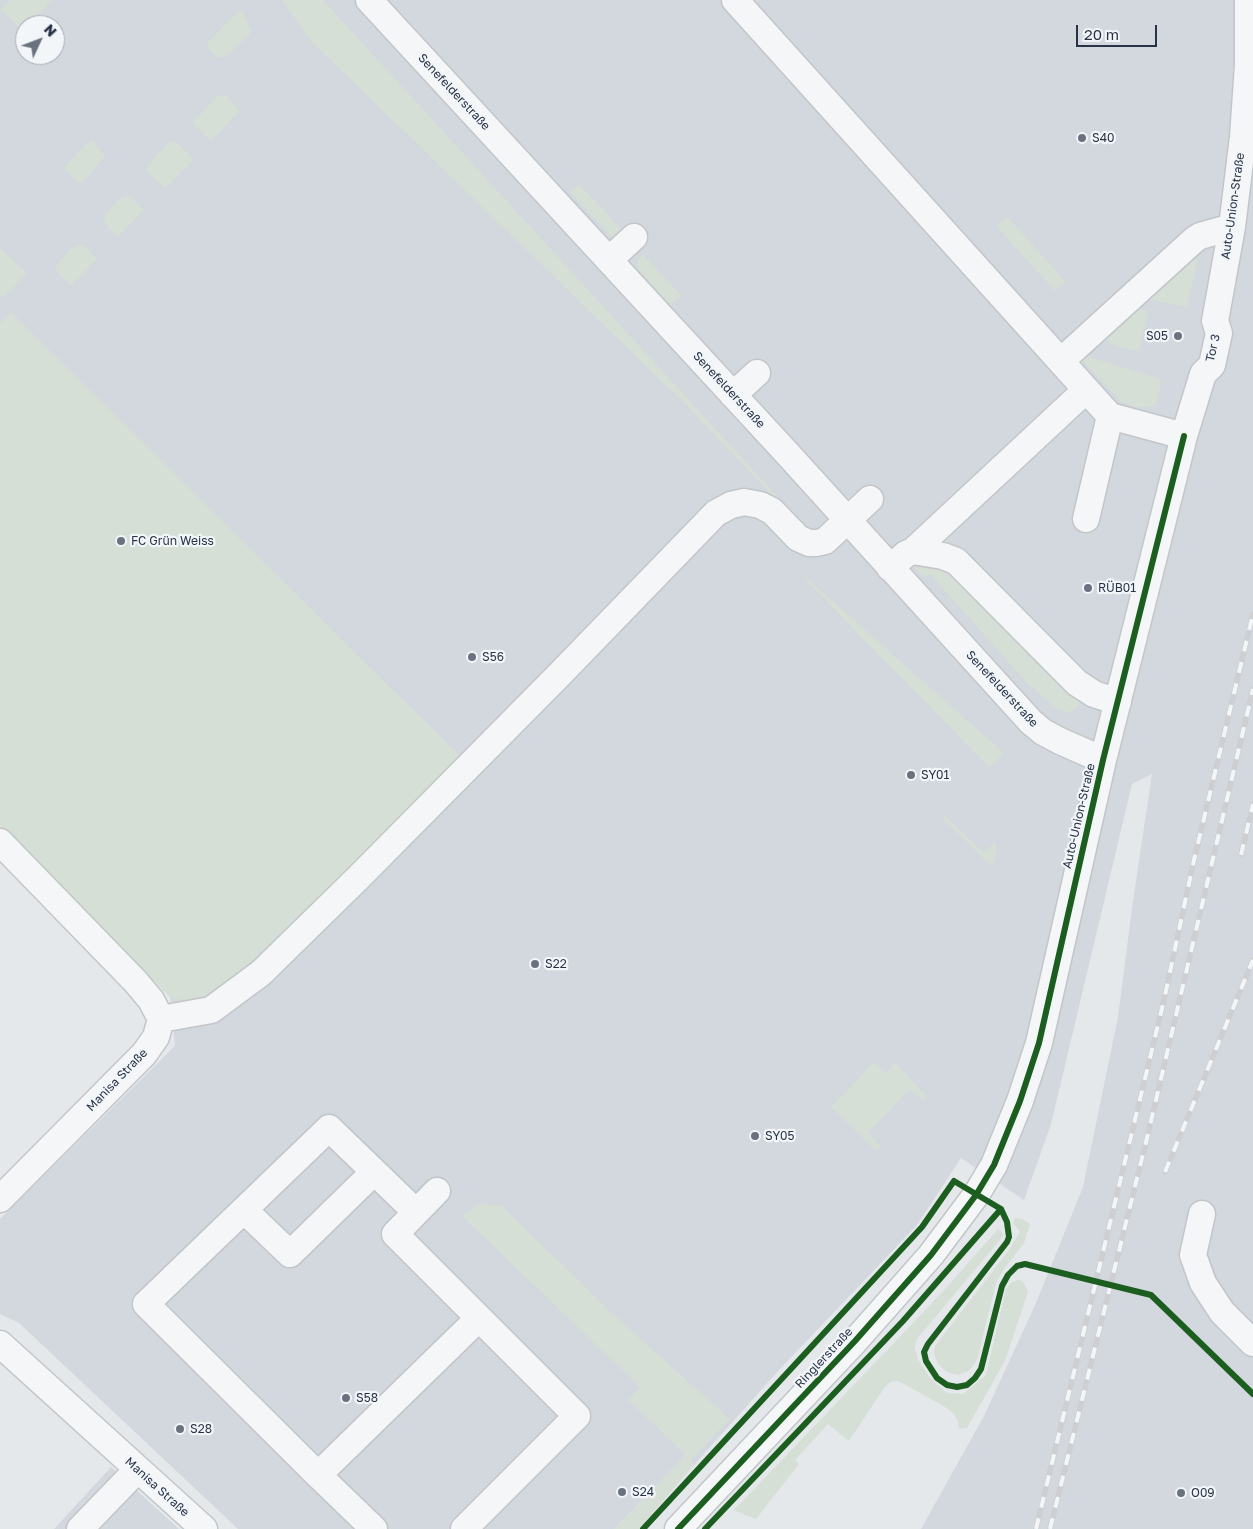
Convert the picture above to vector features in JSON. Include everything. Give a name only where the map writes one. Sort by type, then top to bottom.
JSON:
[{"type":"street","points":[[735,0],[1110,416],[1184,436]]},
{"type":"street","name":"Auto-Union-Straße","points":[[1215,321],[1232,227],[1243,138],[1248,65],[1248,0]]},
{"type":"street","name":"Senefelderstraße","points":[[379,3],[609,260],[1031,722],[1043,732],[1060,741],[1103,760]]},
{"type":"street","points":[[1061,361],[1194,240],[1200,236],[1232,227]]},
{"type":"street","points":[[609,260],[634,237]]},
{"type":"street","name":"Tor 3","points":[[1203,374],[1199,362],[1205,330],[1215,321]]},
{"type":"street","points":[[733,395],[757,373]]},
{"type":"street","name":"Auto-Union-Straße","points":[[976,1194],[994,1165],[1008,1134],[1039,1043],[1103,760],[1184,436],[1203,374]]},
{"type":"street","points":[[890,568],[906,554],[913,551],[1086,390]]},
{"type":"street","points":[[1086,520],[1110,416]]},
{"type":"street","points":[[0,842],[135,981],[151,1000],[161,1019],[211,1010],[261,973],[359,877],[716,513],[731,505],[744,502],[760,505],[772,511],[798,538],[809,543],[818,544],[825,541],[870,499]]},
{"type":"street","points":[[913,551],[943,556],[956,561],[1077,683],[1094,694],[1118,702]]},
{"type":"street","name":"Manisa Straße","points":[[0,1199],[144,1054],[156,1037],[161,1019]]},
{"type":"street","points":[[374,1529],[318,1476],[146,1304],[329,1128],[416,1212]]},
{"type":"street","points":[[244,1210],[290,1254],[374,1172]]},
{"type":"street","points":[[437,1191],[395,1234],[577,1416],[464,1529]]},
{"type":"street","name":"Ringlerstraße","points":[[678,1529],[855,1341],[931,1255],[976,1194]]},
{"type":"street","points":[[1202,1214],[1193,1256],[1203,1283],[1222,1312],[1253,1343]]},
{"type":"street","points":[[318,1476],[479,1318]]},
{"type":"street","name":"Manisa Straße","points":[[0,1344],[204,1529]]},
{"type":"street","points":[[80,1529],[138,1470]]},
{"type":"shaded area","points":[[0,0],[1253,0],[1253,1529],[921,1529],[984,1416],[1036,1303],[1083,1187],[1118,1017],[1152,774],[1132,784],[1051,1124],[1024,1200],[961,1158],[917,1225],[779,1370],[694,1465],[686,1455],[614,1529],[238,1529],[19,1323],[0,1314],[0,1219],[175,1046],[170,997],[0,826]]},
{"type":"shaded area","points":[[10,0],[52,0],[38,15],[15,15],[15,24],[0,10]]},
{"type":"shaded area","points":[[282,0],[323,0],[797,518],[795,519],[683,402],[310,40]]},
{"type":"shaded area","points":[[238,11],[243,12],[251,30],[249,35],[228,55],[217,57],[207,47],[209,41]]},
{"type":"shaded area","points":[[217,96],[226,96],[240,111],[211,141],[194,125],[194,121]]},
{"type":"shaded area","points":[[92,139],[104,154],[104,158],[82,183],[77,183],[64,167]]},
{"type":"shaded area","points":[[175,141],[194,159],[165,188],[147,171],[147,166],[169,142]]},
{"type":"shaded area","points":[[579,184],[629,237],[616,242],[570,192]]},
{"type":"shaded area","points":[[125,196],[131,197],[144,210],[118,237],[105,224],[105,214]]},
{"type":"shaded area","points":[[1007,216],[1066,282],[1055,291],[996,226]]},
{"type":"shaded area","points":[[81,244],[97,259],[71,286],[58,273],[55,266],[72,248]]},
{"type":"shaded area","points":[[0,248],[27,273],[3,298],[0,295]]},
{"type":"shaded area","points":[[643,254],[682,296],[671,305],[638,269],[638,260]]},
{"type":"shaded area","points":[[1198,257],[1187,307],[1148,299]]},
{"type":"shaded area","points":[[1139,308],[1148,312],[1139,351],[1110,343],[1106,338]]},
{"type":"shaded area","name":"FC Grün Weiss","points":[[11,312],[462,758],[224,988],[198,1004],[170,997],[0,826],[0,323]]},
{"type":"shaded area","points":[[1086,356],[1158,378],[1161,381],[1157,404],[1149,407],[1135,407],[1120,401],[1082,360]]},
{"type":"shaded area","points":[[791,564],[1004,753],[990,768],[827,602]]},
{"type":"shaded area","points":[[914,567],[940,570],[952,574],[1079,697],[1078,707],[1069,713],[1054,707],[1027,683],[930,574],[925,578]]},
{"type":"shaded area","points":[[944,815],[984,853],[996,841],[994,863],[987,862],[942,818]]},
{"type":"shaded area","points":[[874,1062],[886,1073],[895,1063],[927,1096],[923,1101],[910,1089],[868,1133],[882,1147],[875,1150],[831,1107]]},
{"type":"shaded area","points":[[478,1204],[502,1206],[614,1315],[730,1419],[691,1460],[694,1465],[639,1529],[614,1529],[686,1455],[628,1400],[640,1387],[462,1216]]},
{"type":"shaded area","points":[[1015,1218],[1022,1219],[1030,1224],[1024,1243],[996,1283],[977,1360],[970,1370],[958,1375],[947,1372],[938,1364],[934,1354],[935,1346],[1009,1250],[1020,1232],[1013,1223]]},
{"type":"shaded area","points":[[998,1229],[1002,1232],[1003,1236],[917,1339],[915,1348],[918,1360],[931,1379],[947,1393],[963,1394],[986,1375],[1006,1289],[1012,1282],[1018,1280],[1022,1281],[1026,1287],[1028,1292],[1005,1361],[967,1428],[959,1429],[958,1421],[953,1413],[945,1407],[902,1383],[897,1381],[890,1382],[884,1388],[849,1441],[828,1424],[795,1460],[799,1464],[756,1519],[734,1510],[947,1287]]},
{"type":"shaded area","points":[[111,1467],[179,1529],[54,1529]]},
{"type":"railway","points":[[1036,1529],[1164,1000],[1194,860],[1253,614]]},
{"type":"railway","points":[[1050,1529],[1147,1138],[1253,689]]},
{"type":"railway","points":[[1241,855],[1253,804]]},
{"type":"railway","points":[[1165,1172],[1253,960]]},
{"type":"cycle path","points":[[678,1529],[855,1341],[931,1255],[976,1195],[994,1165],[1020,1101],[1039,1043],[1103,760],[1184,436]]},
{"type":"cycle path","points":[[643,1529],[922,1227],[954,1181],[1001,1209],[1007,1222],[1009,1237],[928,1344],[924,1352],[926,1361],[937,1378],[947,1385],[957,1387],[967,1385],[975,1378],[981,1369],[1002,1286],[1008,1275],[1017,1266],[1025,1264],[1151,1295],[1253,1394]]},
{"type":"cycle path","points":[[705,1529],[903,1321],[1001,1209]]},
{"type":"place","name":"S40","points":[[1082,138]]},
{"type":"place","name":"S05","points":[[1178,336]]},
{"type":"place","name":"FC Grün Weiss","points":[[121,541]]},
{"type":"place","name":"RÜB01","points":[[1088,588]]},
{"type":"place","name":"S56","points":[[472,657]]},
{"type":"place","name":"SY01","points":[[911,775]]},
{"type":"place","name":"S22","points":[[535,964]]},
{"type":"place","name":"SY05","points":[[755,1136]]},
{"type":"place","name":"S58","points":[[346,1398]]},
{"type":"place","name":"S28","points":[[180,1429]]},
{"type":"place","name":"S24","points":[[622,1492]]},
{"type":"place","name":"O09","points":[[1181,1493]]}]
